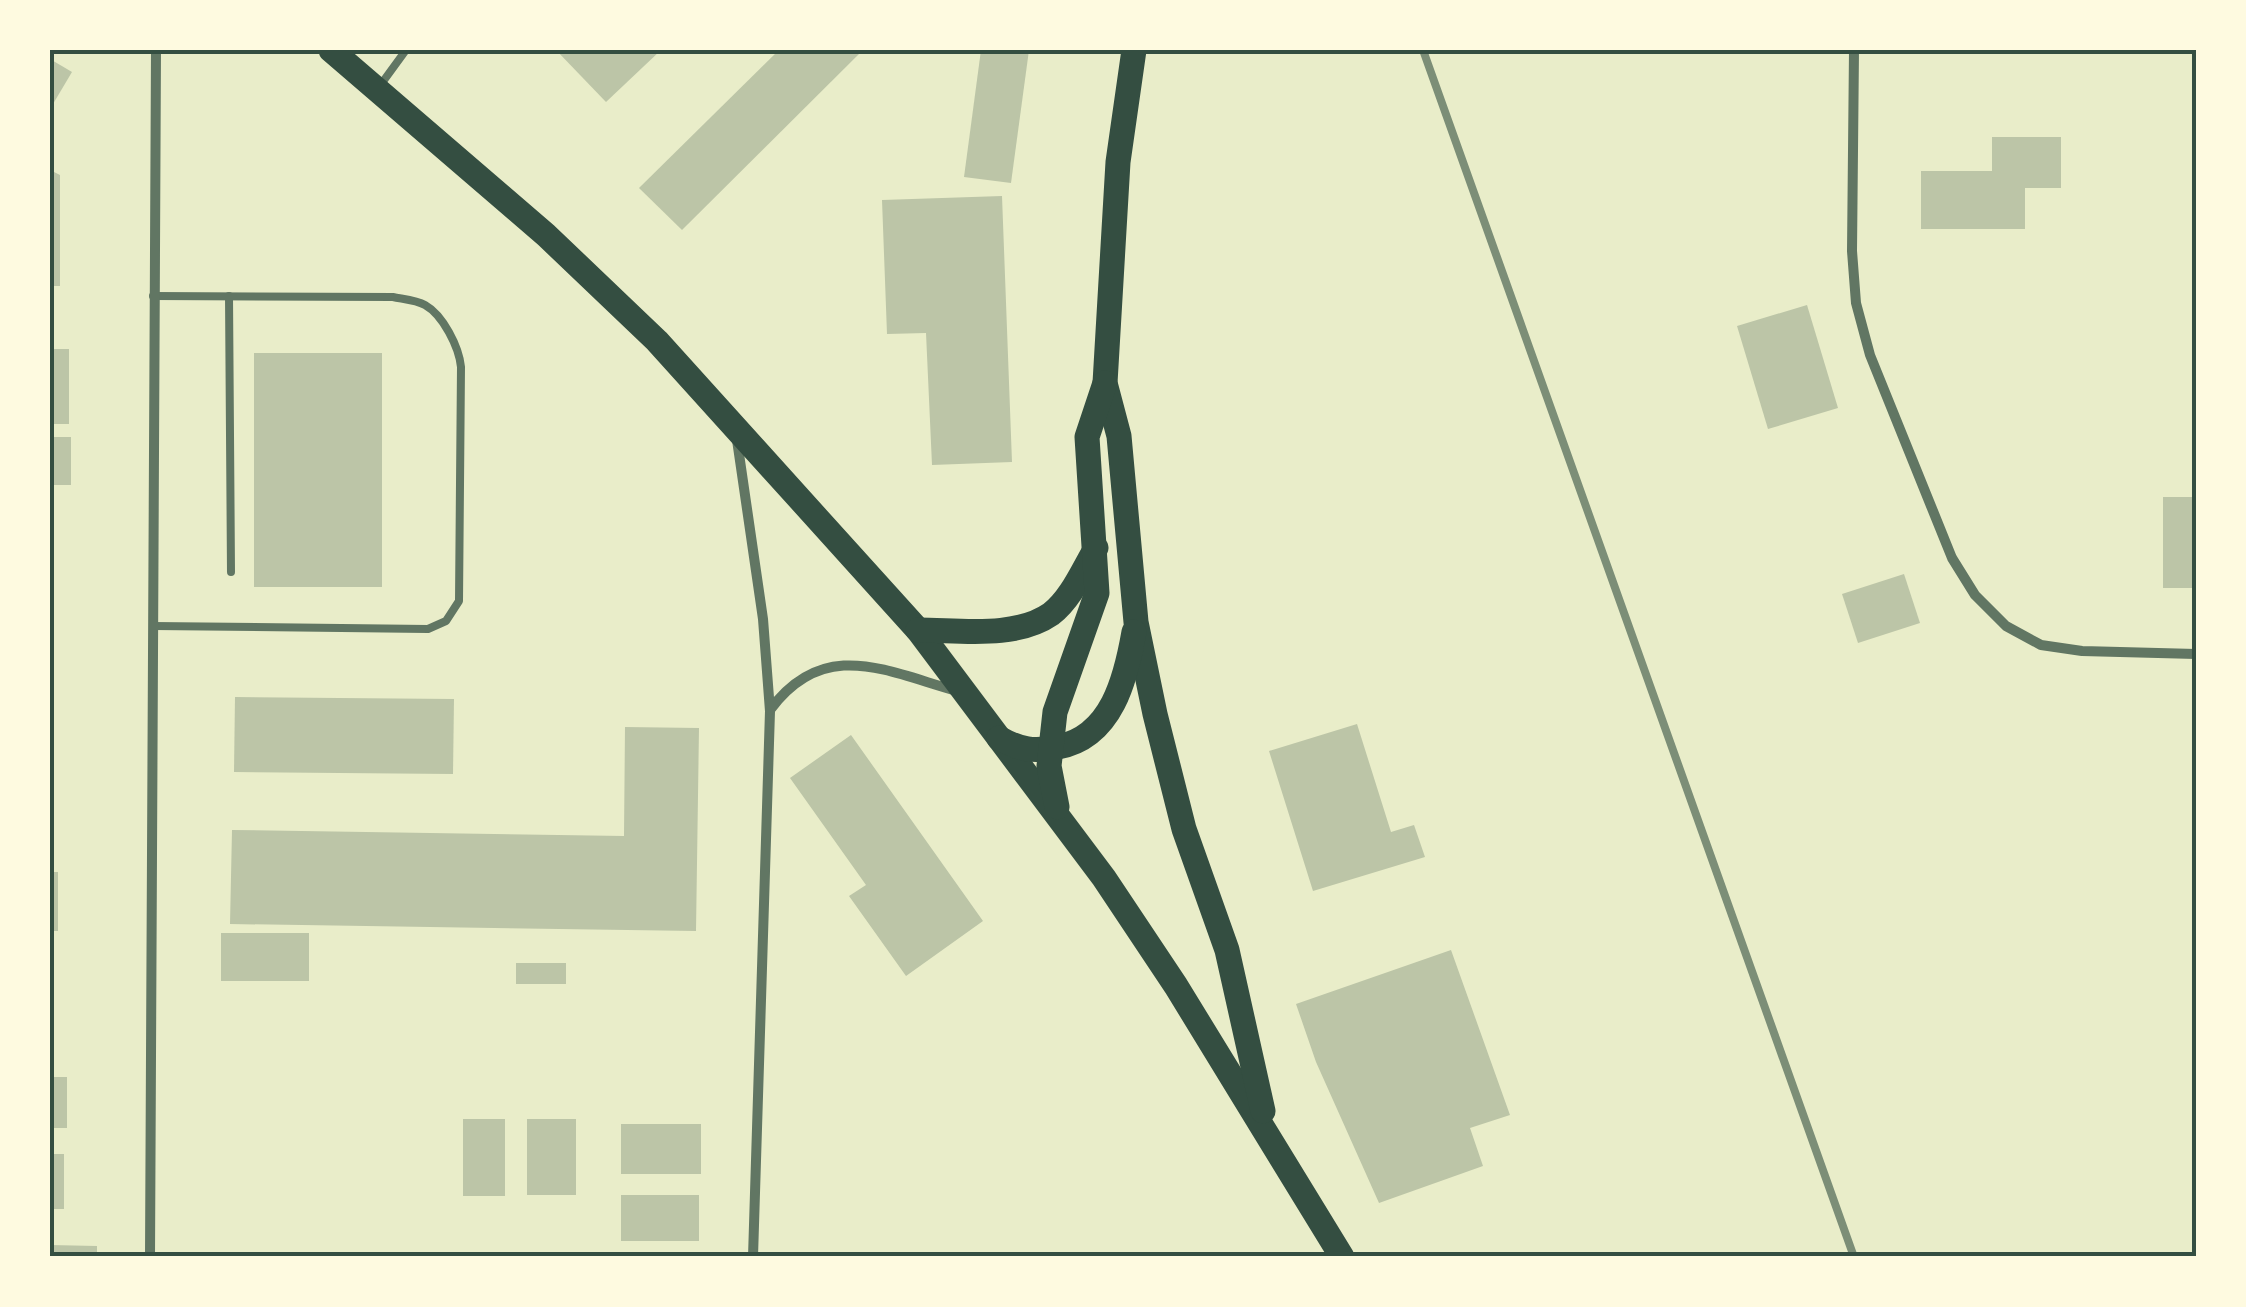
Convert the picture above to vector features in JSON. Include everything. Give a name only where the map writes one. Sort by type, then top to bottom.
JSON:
[{"type":"main road","points":[[330,50],[546,235],[657,341],[918,630],[1104,878],[1176,986],[1342,1257]]},
{"type":"main road","points":[[1061,821],[1052,790],[1050,749],[1056,712],[1097,593],[1087,437],[1105,383],[1118,162],[1134,50]]},
{"type":"main road","points":[[1105,383],[1119,436],[1136,622],[1154,714],[1184,829],[1227,950],[1267,1131]]},
{"type":"main road","points":[[918,630],[1015,629],[1034,622],[1052,613],[1066,598],[1096,548]]},
{"type":"main road","points":[[1000,738],[1017,748],[1037,752],[1066,746],[1092,732],[1110,709],[1126,674],[1136,622]]},
{"type":"street","points":[[150,1257],[156,50]]},
{"type":"street","points":[[1854,50],[1852,251],[1856,303],[1870,355],[1952,558],[1974,595],[2006,626],[2041,645],[2082,651],[2196,654]]},
{"type":"street","points":[[735,426],[763,618],[770,711],[753,1257]]},
{"type":"street","points":[[770,711],[786,688],[812,672],[840,664],[867,666],[966,694]]},
{"type":"lane","points":[[378,89],[406,50]]},
{"type":"lane","points":[[151,626],[428,629],[446,621],[460,601],[460,354],[426,305],[393,296],[152,296]]},
{"type":"lane","points":[[229,296],[231,572]]},
{"type":"building","points":[[556,50],[661,50],[606,102]]},
{"type":"building","points":[[779,50],[863,50],[682,230],[639,188]]},
{"type":"building","points":[[981,50],[1029,50],[1011,183],[964,177]]},
{"type":"building","points":[[50,59],[72,72],[50,109]]},
{"type":"building","points":[[1992,137],[2061,137],[2061,188],[2025,188],[2025,229],[1921,229],[1921,171],[1992,171]]},
{"type":"building","points":[[50,170],[60,175],[60,286],[50,286]]},
{"type":"building","points":[[1002,196],[1012,462],[932,465],[926,333],[887,334],[882,200]]},
{"type":"building","points":[[1807,305],[1838,408],[1768,429],[1737,326]]},
{"type":"building","points":[[50,349],[69,349],[69,424],[50,424]]},
{"type":"building","points":[[254,353],[382,353],[382,587],[254,587]]},
{"type":"building","points":[[50,437],[71,437],[71,485],[50,485]]},
{"type":"building","points":[[2163,497],[2196,497],[2196,588],[2163,588]]},
{"type":"building","points":[[1904,574],[1920,623],[1858,643],[1842,594]]},
{"type":"building","points":[[235,697],[454,699],[453,774],[234,772]]},
{"type":"building","points":[[1357,724],[1391,832],[1414,825],[1425,857],[1313,891],[1269,751]]},
{"type":"building","points":[[625,727],[699,728],[696,931],[230,924],[232,830],[624,836]]},
{"type":"building","points":[[851,735],[983,921],[906,976],[849,896],[866,885],[790,778]]},
{"type":"building","points":[[50,872],[58,872],[58,931],[50,931]]},
{"type":"building","points":[[221,933],[309,933],[309,981],[221,981]]},
{"type":"building","points":[[1451,950],[1510,1115],[1470,1128],[1483,1166],[1379,1203],[1316,1062],[1296,1004]]},
{"type":"building","points":[[516,963],[566,963],[566,984],[516,984]]},
{"type":"building","points":[[50,1077],[67,1077],[67,1128],[50,1128]]},
{"type":"building","points":[[463,1119],[505,1119],[505,1196],[463,1196]]},
{"type":"building","points":[[527,1119],[576,1119],[576,1195],[527,1195]]},
{"type":"building","points":[[621,1124],[701,1124],[701,1174],[621,1174]]},
{"type":"building","points":[[50,1154],[64,1154],[64,1209],[50,1209]]},
{"type":"building","points":[[621,1195],[699,1195],[699,1241],[621,1241]]},
{"type":"building","points":[[50,1245],[97,1246],[97,1257],[50,1257]]},
{"type":"railway","points":[[1423,50],[1854,1257]]}]
